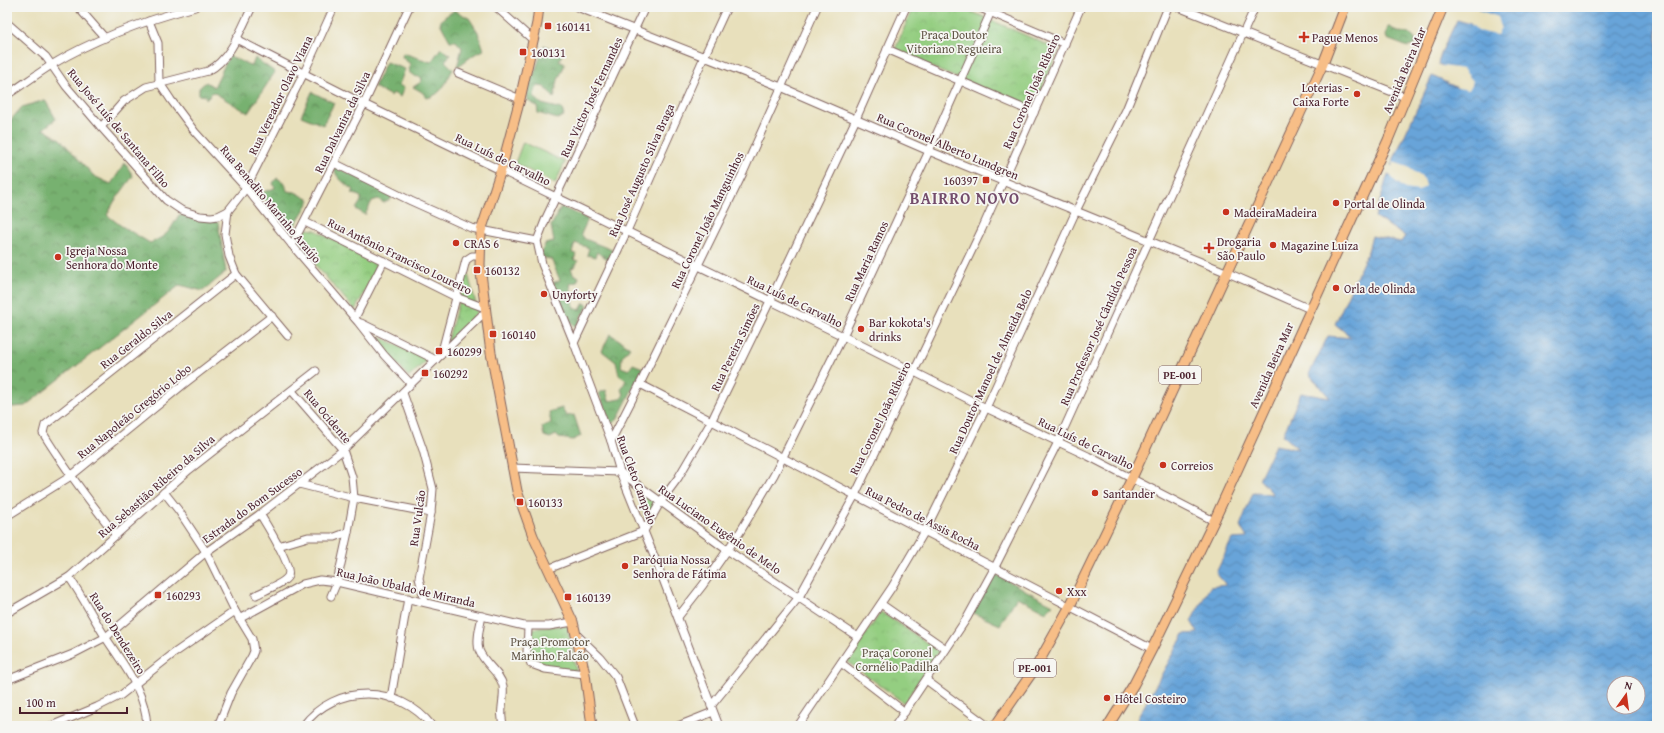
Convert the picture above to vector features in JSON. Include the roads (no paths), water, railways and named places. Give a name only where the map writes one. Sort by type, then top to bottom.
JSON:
[{"type":"main road","points":[[539,7],[537,23],[520,98],[501,170],[481,231],[479,256],[485,310],[512,468],[521,505],[548,569],[573,622],[585,674],[592,726]]},
{"type":"main road","points":[[537,23],[544,7]]},
{"type":"main road","name":"PE-001","points":[[995,726],[1036,667],[1070,606],[1228,273],[1323,64],[1345,7]]},
{"type":"main road","name":"Avenida Beira Mar","points":[[1108,726],[1134,684],[1214,521],[1388,140],[1443,7]]},
{"type":"street","points":[[78,7],[105,38]]},
{"type":"street","points":[[7,95],[52,64],[105,38],[149,21],[195,7]]},
{"type":"street","points":[[101,127],[124,101],[146,87],[159,82],[208,71],[213,68],[220,62],[236,39],[252,7]]},
{"type":"street","name":"Rua Vereador Olavo Viana","points":[[228,210],[246,188],[304,73],[334,7]]},
{"type":"street","name":"Rua Dalvanira da Silva","points":[[292,245],[364,104],[409,7]]},
{"type":"street","points":[[496,7],[533,40]]},
{"type":"street","name":"Rua Coronel Alberto Lundgren","points":[[577,7],[781,87],[929,151],[1228,273],[1310,309]]},
{"type":"street","name":"Rua Victor José Fernandes","points":[[557,197],[645,7]]},
{"type":"street","name":"Rua José Augusto Silva Braga","points":[[574,342],[627,231],[704,57],[728,7]]},
{"type":"street","name":"Rua Coronel João Manguinhos","points":[[612,441],[743,173],[817,7]]},
{"type":"street","name":"Rua Pereira Simões","points":[[644,531],[661,501],[678,478],[711,422],[856,119],[906,7]]},
{"type":"street","points":[[978,7],[992,10],[1065,44]]},
{"type":"street","name":"Rua Coronel João Ribeiro","points":[[678,726],[712,709],[798,597],[855,495],[914,372],[1003,182],[1081,7]]},
{"type":"street","name":"Rua Doutor Manoel de Almeida Belo","points":[[798,726],[881,604],[904,568],[925,530],[986,408],[1076,211],[1126,110],[1168,7]]},
{"type":"street","points":[[1178,7],[1405,97]]},
{"type":"street","name":"Rua Professor José Cândido Pessoa","points":[[895,726],[967,618],[995,567],[1058,442],[1148,240],[1255,7]]},
{"type":"street","name":"Rua Maria Ramos","points":[[678,618],[762,498],[843,336],[929,151],[992,10]]},
{"type":"street","points":[[149,21],[158,43],[159,82]]},
{"type":"street","name":"Rua José Luís de Santana Filho","points":[[7,24],[40,51],[52,64],[66,86],[166,200],[181,210],[200,216],[218,216],[228,210]]},
{"type":"street","name":"Rua Luís de Carvalho","points":[[236,39],[364,104],[1132,478],[1214,521]]},
{"type":"street","points":[[887,49],[1034,113]]},
{"type":"street","points":[[458,73],[520,98]]},
{"type":"street","name":"Rua Benedito Marinho Araújo","points":[[159,82],[196,132],[246,188],[292,245],[357,320],[384,355],[411,384]]},
{"type":"street","points":[[334,163],[411,201],[471,228],[537,241],[557,197]]},
{"type":"street","points":[[228,210],[225,234],[229,256],[236,274],[288,336]]},
{"type":"street","name":"Rua Antônio Francisco Loureiro","points":[[305,222],[485,310]]},
{"type":"street","name":"Rua Cleto Campelo","points":[[537,241],[542,264],[612,441],[620,472],[719,726]]},
{"type":"street","points":[[384,261],[357,320],[438,357],[466,260],[472,256],[479,256]]},
{"type":"street","name":"Rua Geraldo Silva","points":[[71,476],[43,433],[45,425],[236,274]]},
{"type":"street","name":"Estrada do Bom Sucesso","points":[[7,680],[73,654],[106,638],[206,552],[260,514],[343,450],[403,393],[485,310]]},
{"type":"street","name":"Rua Napoleão Gregório Lobo","points":[[7,516],[71,476],[184,384],[272,316]]},
{"type":"street","name":"Rua Sebastião Ribeiro da Silva","points":[[7,613],[69,577],[189,470],[316,371]]},
{"type":"street","name":"Rua Pedro de Assis Rocha","points":[[640,384],[711,422],[925,530],[1152,649]]},
{"type":"street","name":"Rua Ocidente","points":[[292,391],[343,450],[352,477],[354,498],[337,582],[331,596]]},
{"type":"street","name":"Rua Vulcão","points":[[403,393],[432,481],[433,489],[431,513],[419,578],[425,602]]},
{"type":"street","points":[[512,468],[620,472]]},
{"type":"street","name":"Rua Luciano Eugênio de Melo","points":[[620,472],[727,550],[858,637]]},
{"type":"street","points":[[71,476],[116,535]]},
{"type":"street","points":[[299,484],[354,498],[431,513]]},
{"type":"street","points":[[164,492],[179,511],[206,552],[235,611],[254,643],[254,651],[252,656],[231,694],[218,726]]},
{"type":"street","points":[[256,595],[280,583],[289,576],[288,567],[260,514]]},
{"type":"street","points":[[548,569],[644,531]]},
{"type":"street","points":[[278,546],[308,537],[335,537],[348,532]]},
{"type":"street","name":"Rua do Dendezeiro","points":[[69,577],[85,600],[106,638],[136,682],[146,715],[147,726]]},
{"type":"street","name":"Rua João Ubaldo de Miranda","points":[[240,619],[303,584],[320,580],[337,582],[408,598],[528,627],[549,626],[573,622]]},
{"type":"street","points":[[391,698],[408,598]]},
{"type":"street","points":[[881,604],[946,649]]},
{"type":"street","points":[[51,726],[121,695],[136,682],[235,611]]},
{"type":"street","points":[[482,616],[479,650],[502,683],[504,692],[502,718],[504,726]]},
{"type":"street","points":[[528,627],[527,653],[530,664],[545,669],[585,674]]},
{"type":"street","points":[[576,634],[600,657],[616,677],[635,726]]},
{"type":"street","points":[[841,663],[904,712]]},
{"type":"street","points":[[926,680],[988,726]]},
{"type":"street","points":[[303,726],[316,712],[337,699],[360,694],[391,698],[414,708],[432,726]]},
{"type":"water","points":[[1479,7],[1657,7],[1657,726],[1145,726],[1146,724],[1137,719],[1184,634],[1198,633],[1191,621],[1210,587],[1226,585],[1216,573],[1232,539],[1247,538],[1240,526],[1253,493],[1273,494],[1259,479],[1275,445],[1298,449],[1283,435],[1301,393],[1330,398],[1309,374],[1328,336],[1352,338],[1335,324],[1368,251],[1372,236],[1401,242],[1405,236],[1375,217],[1388,174],[1414,186],[1416,177],[1391,165],[1432,76],[1458,88],[1462,75],[1438,64],[1441,53],[1457,20],[1493,30],[1478,10]]},
{"type":"place","name":"160141","points":[[548,26]]},
{"type":"place","name":"Pague Menos","points":[[1304,37]]},
{"type":"place","name":"160131","points":[[523,52]]},
{"type":"place","name":"Loterias - Caixa Forte","points":[[1357,94]]},
{"type":"place","name":"160397","points":[[986,180]]},
{"type":"place","name":"Portal de Olinda","points":[[1336,203]]},
{"type":"place","name":"MadeiraMadeira","points":[[1226,212]]},
{"type":"place","name":"CRAS 6","points":[[456,243]]},
{"type":"place","name":"Magazine Luiza","points":[[1273,245]]},
{"type":"place","name":"Drogaria São Paulo","points":[[1209,248]]},
{"type":"place","name":"Igreja Nossa Senhora do Monte","points":[[58,257]]},
{"type":"place","name":"160132","points":[[477,270]]},
{"type":"place","name":"Orla de Olinda","points":[[1336,288]]},
{"type":"place","name":"Unyforty","points":[[544,294]]},
{"type":"place","name":"Bar kokota's drinks","points":[[861,329]]},
{"type":"place","name":"160140","points":[[493,334]]},
{"type":"place","name":"160299","points":[[439,351]]},
{"type":"place","name":"160292","points":[[425,373]]},
{"type":"place","name":"Correios","points":[[1163,465]]},
{"type":"place","name":"Santander","points":[[1095,493]]},
{"type":"place","name":"160133","points":[[520,502]]},
{"type":"place","name":"Paróquia Nossa Senhora de Fátima","points":[[625,566]]},
{"type":"place","name":"Xxx","points":[[1059,591]]},
{"type":"place","name":"160293","points":[[158,595]]},
{"type":"place","name":"160139","points":[[568,597]]},
{"type":"place","name":"Hôtel Costeiro","points":[[1107,698]]},
{"type":"district","name":"BAIRRO NOVO","points":[[965,198]]},
{"type":"park label","name":"Praça Doutor Vitoriano Regueira","points":[[954,41]]},
{"type":"park label","name":"Praça Promotor Marinho Falcão","points":[[550,648]]},
{"type":"park label","name":"Praça Coronel Cornélio Padilha","points":[[897,659]]}]
